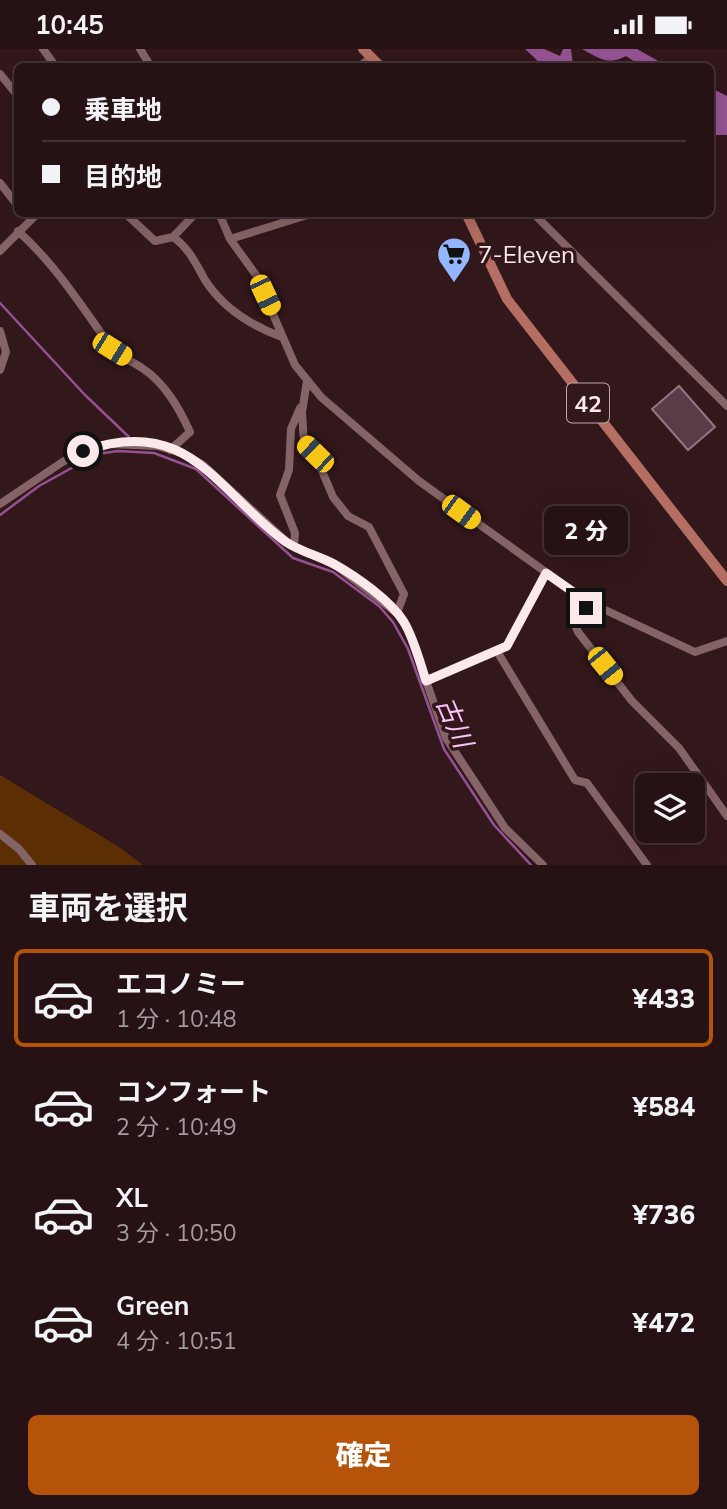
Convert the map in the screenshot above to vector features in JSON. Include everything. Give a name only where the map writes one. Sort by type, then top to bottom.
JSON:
[{"type":"main road","name":"42","points":[[468,217],[515,310],[727,581]]},
{"type":"street","points":[[0,73],[14,91]]},
{"type":"street","points":[[0,183],[14,201]]},
{"type":"street","points":[[0,251],[27,217]]},
{"type":"street","points":[[129,217],[155,241],[173,237],[191,217]]},
{"type":"street","points":[[221,217],[230,239],[256,275],[295,365],[307,381],[337,412],[419,481],[586,601],[695,652],[727,641]]},
{"type":"street","points":[[230,239],[301,217]]},
{"type":"street","points":[[537,217],[727,406]]},
{"type":"street","points":[[18,231],[60,274],[79,306],[104,334],[112,349],[145,370],[172,398],[190,432],[170,450]]},
{"type":"street","points":[[173,237],[193,257],[207,283],[235,312],[251,324],[282,337]]},
{"type":"street","points":[[0,331],[6,352],[0,370]]},
{"type":"street","points":[[294,546],[295,533],[280,495],[289,470],[291,429],[307,381]]},
{"type":"street","points":[[303,397],[304,444],[315,454],[333,497],[348,516],[369,527],[404,594],[398,610]]},
{"type":"street","points":[[0,504],[64,461],[97,446],[134,443],[170,450],[194,459],[211,471],[279,536],[338,567],[393,608],[409,632],[442,727],[455,752],[505,828],[544,865]]},
{"type":"street","points":[[426,681],[498,653],[512,641],[546,573]]},
{"type":"street","points":[[586,601],[576,627],[578,632],[632,701],[679,748],[727,815]]},
{"type":"street","points":[[498,653],[575,780],[587,783],[647,865]]},
{"type":"street","points":[[0,834],[19,849],[32,865]]},
{"type":"shaded area","points":[[525,49],[544,49],[560,56],[563,49],[571,49],[573,63],[540,63]]},
{"type":"shaded area","points":[[582,49],[637,49],[662,63],[636,63],[626,56],[609,61]]},
{"type":"shaded area","points":[[714,90],[727,96],[727,135],[714,135]]},
{"type":"shaded area","points":[[0,775],[119,847],[143,865],[0,865]]},
{"type":"building","points":[[679,386],[715,427],[688,450],[652,409]]},
{"type":"waterway","points":[[0,303],[85,395],[129,437],[128,441]]},
{"type":"waterway","name":"古川","points":[[0,515],[39,486],[97,454],[118,451],[154,453],[196,469],[293,558],[333,572],[379,606],[393,622],[408,649],[444,749],[494,825],[531,865]]},
{"type":"place","name":"7-Eleven","points":[[454,284]]},
{"type":"route","points":[[83,451],[124,442],[144,444],[175,451],[203,465],[288,543],[332,563],[393,608],[409,632],[426,681],[498,653],[507,646],[546,573],[586,601],[586,608]]}]
